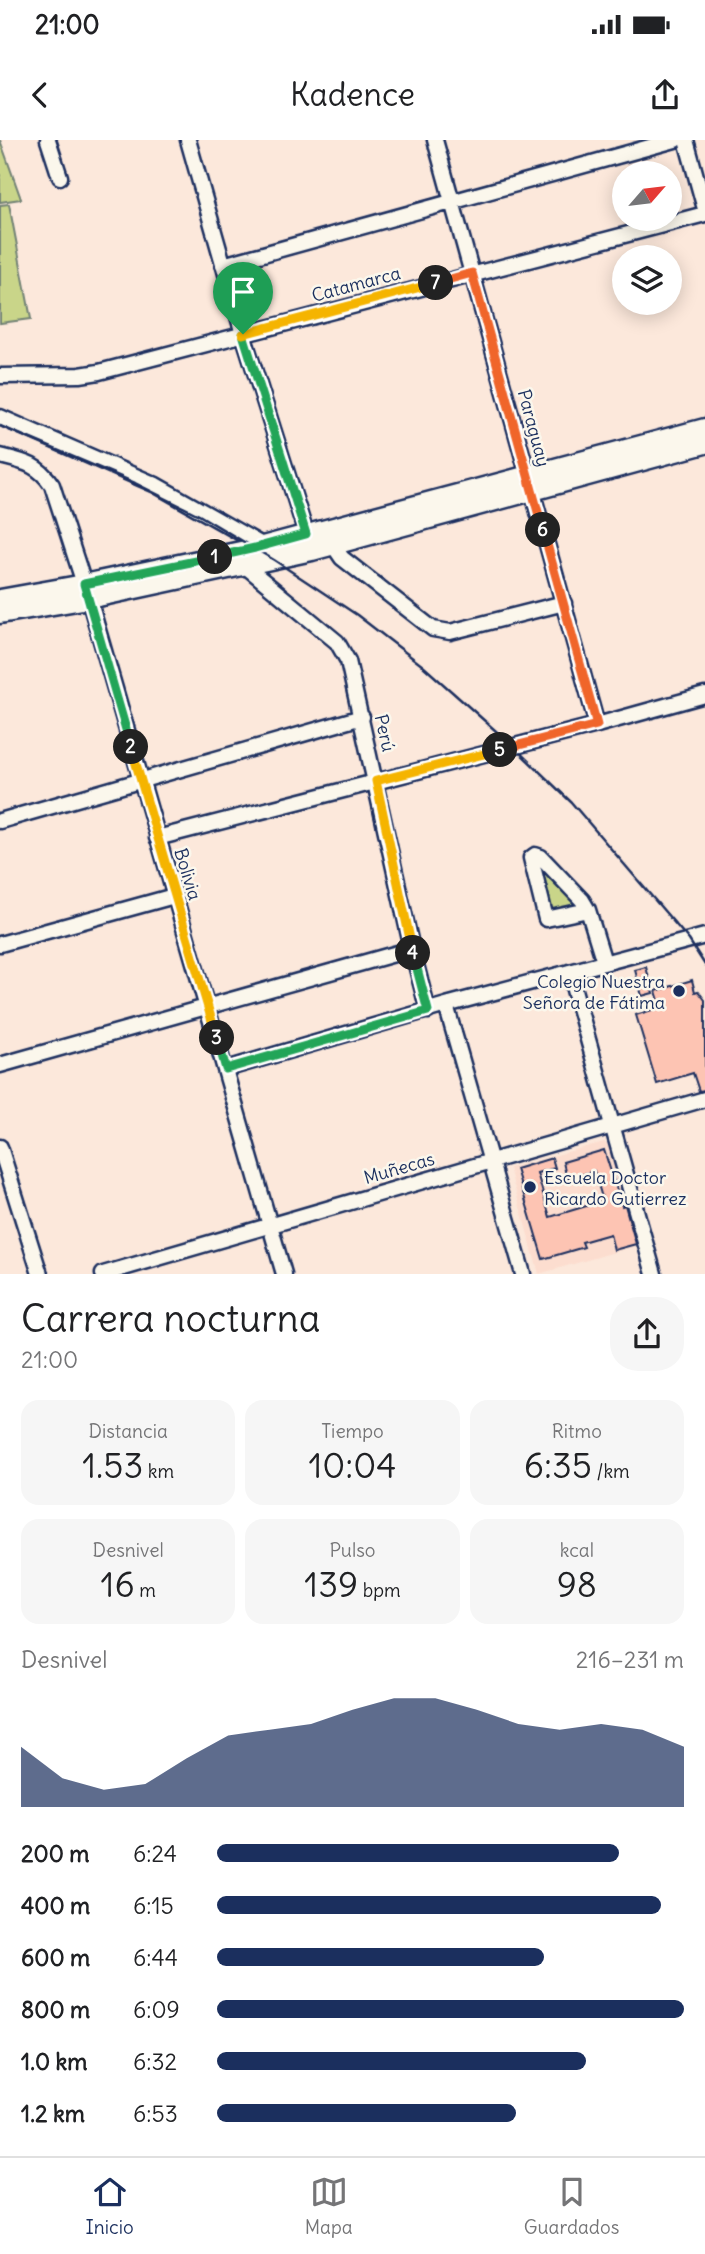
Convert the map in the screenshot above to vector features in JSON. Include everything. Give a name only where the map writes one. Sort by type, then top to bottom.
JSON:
[{"type":"main road","points":[[238,559],[262,545],[309,542],[333,545],[705,428]]},
{"type":"main road","points":[[0,614],[309,542],[529,483],[705,444]]},
{"type":"main road","points":[[0,599],[86,592]]},
{"type":"street","points":[[48,140],[60,177]]},
{"type":"street","points":[[188,140],[243,334],[309,542]]},
{"type":"street","name":"Paraguay","points":[[435,140],[597,725]]},
{"type":"street","points":[[223,265],[675,140]]},
{"type":"street","points":[[686,140],[705,211]]},
{"type":"street","name":"Catamarca","points":[[0,376],[80,376],[99,372],[705,211]]},
{"type":"street","points":[[0,416],[156,485],[262,545]]},
{"type":"street","name":"Bolivia","points":[[0,456],[31,464],[45,475],[52,485],[86,592],[284,1274]]},
{"type":"street","points":[[333,545],[342,558],[433,629],[450,632],[564,603]]},
{"type":"street","name":"Perú","points":[[238,559],[337,642],[348,661],[428,1011]]},
{"type":"street","points":[[157,838],[705,696]]},
{"type":"street","points":[[0,821],[362,717]]},
{"type":"street","points":[[588,910],[547,919],[531,858],[535,855],[541,857],[582,900],[588,910],[604,962]]},
{"type":"street","points":[[0,944],[174,896]]},
{"type":"street","points":[[226,1069],[446,1005],[705,936]]},
{"type":"street","points":[[0,1065],[412,948]]},
{"type":"street","points":[[569,972],[654,1274]]},
{"type":"street","points":[[446,1005],[523,1274]]},
{"type":"street","name":"Muñecas","points":[[103,1274],[270,1224],[704,1102]]},
{"type":"street","points":[[0,1147],[5,1183],[40,1274]]},
{"type":"shaded area","points":[[604,1142],[609,1146],[639,1245],[539,1274],[509,1168]]},
{"type":"green space","points":[[0,140],[21,199],[0,202]]},
{"type":"green space","points":[[9,204],[31,319],[0,323],[0,205]]},
{"type":"green space","points":[[538,864],[580,908],[550,914]]},
{"type":"building","points":[[646,967],[653,993],[642,996],[635,970]]},
{"type":"building","points":[[692,980],[695,992],[698,991],[705,1000],[705,1090],[699,1091],[693,1073],[657,1084],[636,1015],[661,1007],[656,991]]},
{"type":"building","points":[[604,1150],[622,1206],[625,1205],[636,1244],[614,1250],[610,1234],[582,1242],[584,1247],[543,1259],[516,1169],[552,1158],[555,1168],[537,1173],[550,1217],[603,1201],[594,1171],[567,1179],[563,1162]]},
{"type":"railway","points":[[0,426],[135,483],[199,515],[357,615],[423,666],[571,802],[689,940],[705,965]]},
{"type":"place","name":"Colegio Nuestra Señora de Fátima","points":[[679,991]]},
{"type":"place","name":"Escuela Doctor Ricardo Gutierrez","points":[[530,1187]]},
{"type":"route","points":[[472,273],[597,725],[376,781],[428,1011],[226,1069],[84,584],[255,548],[306,534],[243,334],[472,273]]}]
